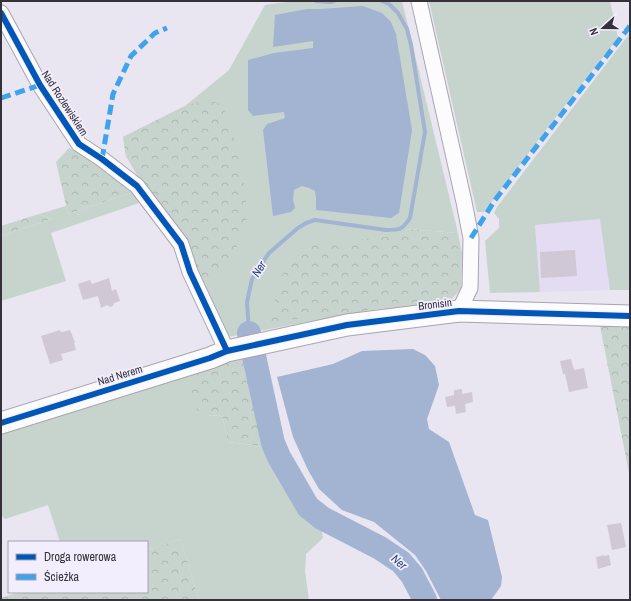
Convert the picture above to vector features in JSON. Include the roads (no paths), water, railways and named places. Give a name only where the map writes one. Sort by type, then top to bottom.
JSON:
[{"type":"street","points":[[419,1],[471,238],[470,288],[459,311]]},
{"type":"street","name":"Nad Rozlewiskiem","points":[[1,12],[40,86],[79,144],[102,159],[137,186],[181,244],[190,272],[244,348]]},
{"type":"street","name":"Bronisin","points":[[244,348],[347,325],[459,311],[630,316]]},
{"type":"street","name":"Nad Nerem","points":[[1,423],[244,348]]},
{"type":"water","points":[[363,6],[382,13],[391,22],[396,34],[412,130],[399,213],[391,218],[316,210],[315,191],[302,186],[294,190],[293,199],[295,208],[291,212],[273,216],[263,130],[267,124],[285,118],[284,112],[253,116],[248,110],[248,60],[274,53],[313,48],[313,41],[273,47],[275,15],[307,9]]},
{"type":"water","points":[[413,349],[425,355],[435,366],[439,385],[427,419],[429,429],[449,442],[475,515],[488,520],[502,577],[501,586],[491,600],[441,600],[426,571],[415,555],[374,522],[342,510],[319,489],[308,470],[293,437],[277,377],[333,364],[362,351]]},
{"type":"waterway","name":"Ner","points":[[316,1],[334,1]]},
{"type":"waterway","name":"Ner","points":[[249,333],[247,302],[252,279],[269,253],[298,228],[315,220],[395,230],[403,227],[410,218],[425,132],[407,29],[398,13],[389,4],[382,1]]},
{"type":"waterway","name":"Ner","points":[[249,333],[273,443],[279,457],[308,507],[322,518],[380,548],[401,562],[412,575],[425,600]]}]
